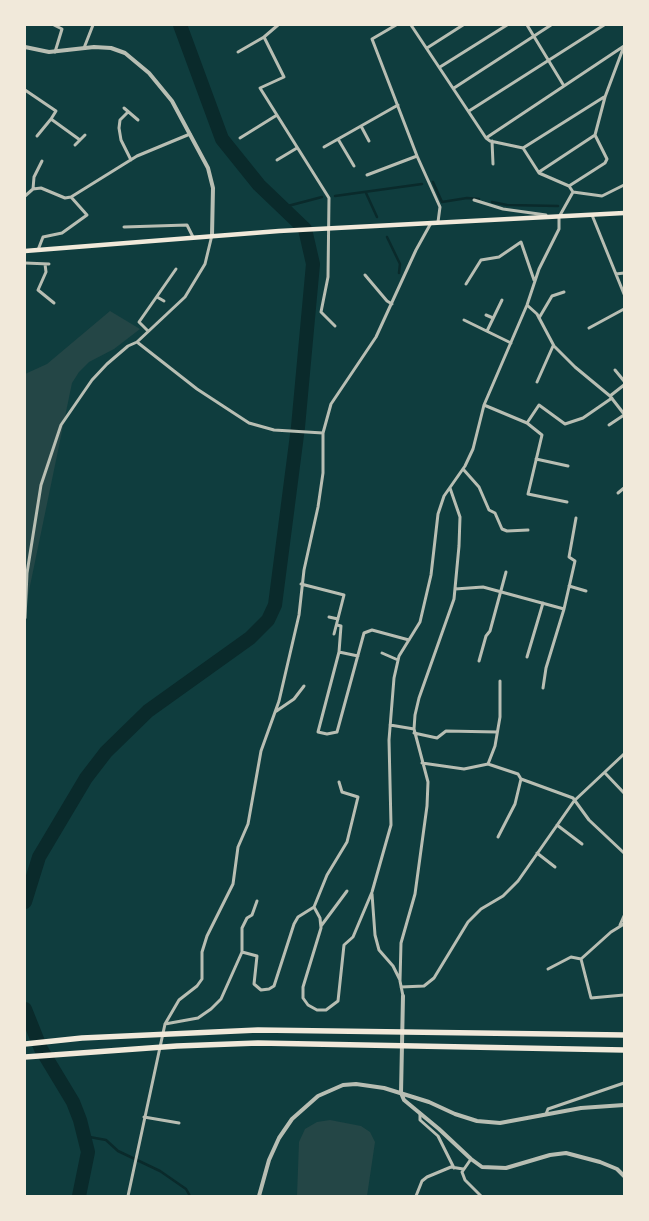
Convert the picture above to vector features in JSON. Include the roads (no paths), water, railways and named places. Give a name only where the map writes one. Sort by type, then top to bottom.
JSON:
[{"type":"highway","points":[[25,1044],[111,1036],[258,1030],[624,1035]]},
{"type":"highway","points":[[25,1057],[177,1046],[258,1043],[624,1050]]},
{"type":"main road","points":[[25,251],[279,231],[624,213]]},
{"type":"street","points":[[54,25],[62,29],[55,52]]},
{"type":"street","points":[[84,48],[93,25]]},
{"type":"street","points":[[238,52],[264,37],[278,25]]},
{"type":"street","points":[[396,25],[372,39],[417,156],[440,208],[438,223]]},
{"type":"street","points":[[412,25],[486,138],[492,142],[523,148],[605,96]]},
{"type":"street","points":[[427,48],[464,25]]},
{"type":"street","points":[[440,67],[507,25]]},
{"type":"street","points":[[527,25],[564,86]]},
{"type":"street","points":[[454,88],[551,25]]},
{"type":"street","points":[[470,112],[604,25]]},
{"type":"street","points":[[264,37],[284,77],[260,88],[329,198],[326,229],[328,277],[321,312],[335,326]]},
{"type":"street","points":[[486,138],[624,46]]},
{"type":"street","points":[[568,186],[605,163],[607,159],[595,135],[605,96],[624,46]]},
{"type":"street","points":[[25,47],[55,52],[84,48],[112,48],[125,53],[138,62],[172,100],[208,168],[213,188],[212,236],[205,264],[196,282],[185,296],[137,342],[128,346],[92,380],[61,425],[53,443],[41,485],[32,536],[27,573],[25,618]]},
{"type":"street","points":[[25,90],[56,111],[37,136]]},
{"type":"street","points":[[324,147],[398,105]]},
{"type":"street","points":[[124,108],[138,120]]},
{"type":"street","points":[[128,112],[120,120],[119,128],[121,140],[131,160]]},
{"type":"street","points":[[240,138],[277,115]]},
{"type":"street","points":[[51,119],[80,140]]},
{"type":"street","points":[[361,126],[369,141]]},
{"type":"street","points":[[25,196],[33,189],[41,188],[65,198],[71,197],[131,160],[162,144],[179,140],[191,134]]},
{"type":"street","points":[[75,145],[85,135]]},
{"type":"street","points":[[538,172],[595,135]]},
{"type":"street","points":[[338,139],[354,166]]},
{"type":"street","points":[[492,142],[493,164]]},
{"type":"street","points":[[277,160],[297,148]]},
{"type":"street","points":[[523,148],[538,172],[568,186],[573,192],[602,196],[624,185]]},
{"type":"street","points":[[367,175],[417,156]]},
{"type":"street","points":[[33,189],[34,177],[42,160]]},
{"type":"street","points":[[347,891],[321,926],[303,987],[303,998],[308,1005],[317,1010],[326,1010],[338,1001],[344,945],[353,936],[372,892],[391,825],[390,725],[394,678],[398,660],[420,622],[431,575],[438,514],[444,496],[463,469],[473,450],[484,405],[527,305],[539,268],[559,230],[559,217],[573,192]]},
{"type":"street","points":[[38,250],[42,236],[62,234],[87,215],[71,197]]},
{"type":"street","points":[[474,200],[503,209],[559,217]]},
{"type":"street","points":[[592,215],[624,294]]},
{"type":"street","points":[[128,1196],[165,1024],[179,1000],[197,986],[202,979],[202,952],[207,936],[234,884],[238,847],[248,824],[261,751],[275,712],[299,615],[302,584],[318,508],[323,473],[323,432],[331,404],[376,337],[416,250],[431,223]]},
{"type":"street","points":[[124,227],[187,225],[193,237]]},
{"type":"street","points":[[466,284],[481,260],[499,257],[521,242],[535,281]]},
{"type":"street","points":[[25,263],[47,264],[46,272],[38,290],[54,303]]},
{"type":"street","points":[[148,331],[139,322],[176,269]]},
{"type":"street","points":[[616,274],[624,273]]},
{"type":"street","points":[[365,275],[387,301],[392,304]]},
{"type":"street","points":[[540,318],[552,296],[564,292]]},
{"type":"street","points":[[157,297],[164,301]]},
{"type":"street","points":[[487,331],[502,300]]},
{"type":"street","points":[[527,305],[540,318],[554,346],[575,367],[611,397],[624,415],[608,426]]},
{"type":"street","points":[[589,328],[624,309]]},
{"type":"street","points":[[486,315],[493,318]]},
{"type":"street","points":[[464,320],[510,343]]},
{"type":"street","points":[[137,342],[230,412],[249,424],[274,430],[323,432]]},
{"type":"street","points":[[537,382],[554,346]]},
{"type":"street","points":[[615,370],[624,381]]},
{"type":"street","points":[[527,424],[539,405],[565,424],[582,418],[624,385]]},
{"type":"street","points":[[484,405],[527,424],[542,435],[528,494],[567,502]]},
{"type":"street","points":[[536,459],[568,466]]},
{"type":"street","points":[[463,469],[479,487],[488,510],[495,513],[502,529],[507,531],[528,530]]},
{"type":"street","points":[[450,488],[460,517],[454,599],[418,698],[414,731],[428,782],[427,806],[415,894],[401,943],[400,981],[403,996],[401,1093],[404,1100],[470,1159],[482,1166],[506,1168],[544,1156],[566,1154],[600,1162],[617,1169],[624,1176]]},
{"type":"street","points":[[618,493],[624,488]]},
{"type":"street","points":[[543,688],[546,668],[564,609],[575,561],[569,557],[576,518]]},
{"type":"street","points":[[479,661],[502,592],[506,572]]},
{"type":"street","points":[[302,584],[344,595],[334,634]]},
{"type":"street","points":[[569,586],[586,591]]},
{"type":"street","points":[[455,589],[483,587],[564,609]]},
{"type":"street","points":[[527,657],[543,604]]},
{"type":"street","points":[[329,617],[338,619]]},
{"type":"street","points":[[337,625],[341,626],[339,652],[318,732],[327,734],[337,732],[364,633],[372,630],[409,640]]},
{"type":"street","points":[[339,652],[358,656]]},
{"type":"street","points":[[382,653],[398,660]]},
{"type":"street","points":[[488,764],[498,732],[500,680]]},
{"type":"street","points":[[275,712],[294,699],[304,686]]},
{"type":"street","points":[[390,725],[437,738],[446,731],[498,732]]},
{"type":"street","points":[[401,987],[424,986],[434,978],[468,922],[481,909],[503,896],[518,881],[574,801],[624,754]]},
{"type":"street","points":[[422,763],[464,769],[488,764],[518,774],[521,779],[573,798],[589,820],[624,853]]},
{"type":"street","points":[[605,773],[624,793]]},
{"type":"street","points":[[498,837],[515,804],[521,779]]},
{"type":"street","points":[[242,952],[257,956],[254,984],[261,990],[269,990],[274,986],[294,924],[298,917],[314,907],[327,875],[347,842],[358,797],[342,792],[339,782]]},
{"type":"street","points":[[557,825],[582,844]]},
{"type":"street","points":[[537,854],[555,867]]},
{"type":"street","points":[[372,892],[377,943],[400,981]]},
{"type":"street","points":[[165,1024],[198,1018],[221,999],[242,952],[240,939],[242,928],[247,918],[252,915],[257,901]]},
{"type":"street","points":[[314,907],[321,926]]},
{"type":"street","points":[[620,926],[624,916]]},
{"type":"street","points":[[581,959],[624,924]]},
{"type":"street","points":[[548,969],[571,957],[581,959]]},
{"type":"street","points":[[581,959],[592,998],[624,995]]},
{"type":"street","points":[[546,1115],[548,1108],[624,1082]]},
{"type":"street","points":[[259,1196],[269,1160],[279,1138],[292,1120],[313,1100],[330,1090],[356,1084],[401,1093],[477,1121],[500,1123],[580,1108],[624,1105]]},
{"type":"street","points":[[420,1113],[420,1120],[438,1136],[454,1168]]},
{"type":"street","points":[[144,1117],[179,1123]]},
{"type":"street","points":[[470,1159],[463,1169],[465,1180],[481,1196]]},
{"type":"street","points":[[416,1196],[427,1177],[451,1167],[463,1169]]},
{"type":"street","points":[[419,1189],[421,1196]]},
{"type":"waterway","points":[[25,902],[39,857],[86,778],[106,752],[148,711],[250,638],[268,620],[275,605],[298,427],[313,264],[305,229],[259,185],[222,139],[180,25]]},
{"type":"waterway","points":[[433,182],[442,202],[467,198],[479,199]]},
{"type":"waterway","points":[[335,196],[422,184]]},
{"type":"waterway","points":[[366,193],[377,217]]},
{"type":"waterway","points":[[284,207],[322,197]]},
{"type":"waterway","points":[[492,202],[507,205],[558,206]]},
{"type":"waterway","points":[[387,237],[400,264],[399,273]]},
{"type":"waterway","points":[[25,1009],[41,1049],[73,1102],[80,1120],[88,1152],[79,1196]]},
{"type":"waterway","points":[[84,1136],[106,1140],[118,1151],[160,1171],[186,1189],[190,1196]]}]
